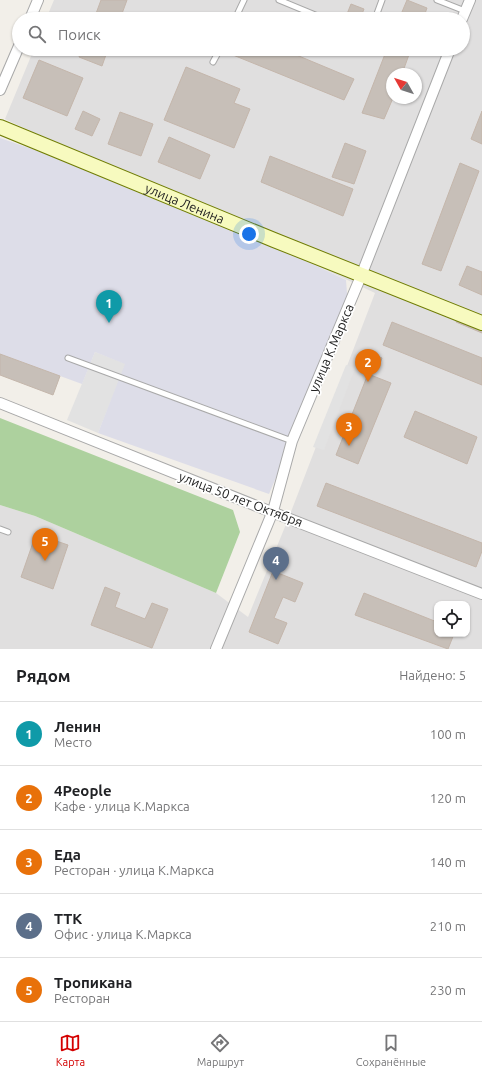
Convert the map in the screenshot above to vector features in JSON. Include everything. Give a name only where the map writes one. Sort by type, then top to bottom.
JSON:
[{"type":"main road","name":"улица Ленина","points":[[0,127],[361,276],[482,323]]},
{"type":"street","points":[[33,12],[38,0]]},
{"type":"street","points":[[465,12],[470,0]]},
{"type":"street","points":[[0,90],[15,56]]},
{"type":"street","name":"улица К.Маркса","points":[[216,649],[272,511],[292,441],[361,276],[447,56]]},
{"type":"street","name":"улица 50 лет Октября","points":[[0,403],[259,507],[482,594]]},
{"type":"lane","points":[[238,12],[244,0]]},
{"type":"lane","points":[[279,0],[308,12]]},
{"type":"lane","points":[[378,12],[382,0]]},
{"type":"lane","points":[[437,0],[459,12]]},
{"type":"lane","points":[[213,62],[216,56]]},
{"type":"lane","points":[[68,358],[292,441]]},
{"type":"lane","points":[[0,528],[8,532]]},
{"type":"shaded area","points":[[54,0],[482,0],[482,649],[0,649],[0,505],[35,516],[216,593],[248,617],[289,517],[375,293],[5,119],[31,56],[470,56],[470,12],[49,12]]},
{"type":"shaded area","points":[[0,138],[58,158],[161,202],[256,237],[346,280],[348,307],[269,494],[98,433],[125,364],[95,352],[82,384],[0,354]]},
{"type":"shaded area","points":[[95,352],[126,364],[98,433],[67,420]]},
{"type":"shaded area","points":[[346,365],[355,368],[324,450],[313,447]]},
{"type":"green space","points":[[0,418],[233,510],[240,532],[216,593],[35,516],[0,505]]},
{"type":"building","points":[[101,0],[127,0],[123,12],[97,12]]},
{"type":"building","points":[[407,0],[427,8],[426,12],[402,12]]},
{"type":"building","points":[[351,4],[364,9],[363,12],[348,12]]},
{"type":"building","points":[[79,56],[106,56],[102,66]]},
{"type":"building","points":[[235,56],[299,56],[354,79],[344,100]]},
{"type":"building","points":[[384,56],[408,56],[404,68],[386,68],[386,104],[390,104],[384,119],[362,113]]},
{"type":"building","points":[[39,60],[83,78],[67,116],[23,98]]},
{"type":"building","points":[[186,67],[240,89],[234,103],[250,109],[234,148],[164,120]]},
{"type":"building","points":[[83,111],[100,119],[92,136],[75,129]]},
{"type":"building","points":[[482,111],[482,144],[471,139]]},
{"type":"building","points":[[120,112],[153,124],[141,156],[108,144]]},
{"type":"building","points":[[169,137],[210,155],[200,179],[158,162]]},
{"type":"building","points":[[345,143],[366,151],[354,184],[332,177]]},
{"type":"building","points":[[270,156],[353,189],[343,216],[261,182]]},
{"type":"building","points":[[460,163],[479,171],[441,271],[422,264]]},
{"type":"building","points":[[467,266],[482,272],[482,295],[459,285]]},
{"type":"building","points":[[458,317],[482,327],[482,333],[456,322]]},
{"type":"building","points":[[392,322],[482,358],[482,385],[383,345]]},
{"type":"building","points":[[0,354],[60,376],[53,395],[0,375]]},
{"type":"building","points":[[373,354],[382,358],[378,369],[368,366]]},
{"type":"building","points":[[368,374],[391,383],[358,464],[336,455]]},
{"type":"building","points":[[415,411],[477,437],[467,464],[404,437]]},
{"type":"building","points":[[326,483],[482,543],[482,551],[476,567],[317,506]]},
{"type":"building","points":[[36,534],[68,545],[53,589],[21,577]]},
{"type":"building","points":[[273,571],[303,583],[295,602],[283,597],[274,618],[287,623],[278,644],[249,632]]},
{"type":"building","points":[[105,587],[120,593],[115,607],[145,619],[152,603],[168,609],[152,648],[91,625]]},
{"type":"building","points":[[364,593],[434,621],[434,637],[453,637],[448,649],[355,615]]},
{"type":"place","name":"Ленин","points":[[109,323]]},
{"type":"place","name":"4People","points":[[368,382]]},
{"type":"place","name":"Еда","points":[[349,446]]},
{"type":"place","name":"Тропикана","points":[[45,561]]},
{"type":"place","name":"ТТК","points":[[276,580]]}]
